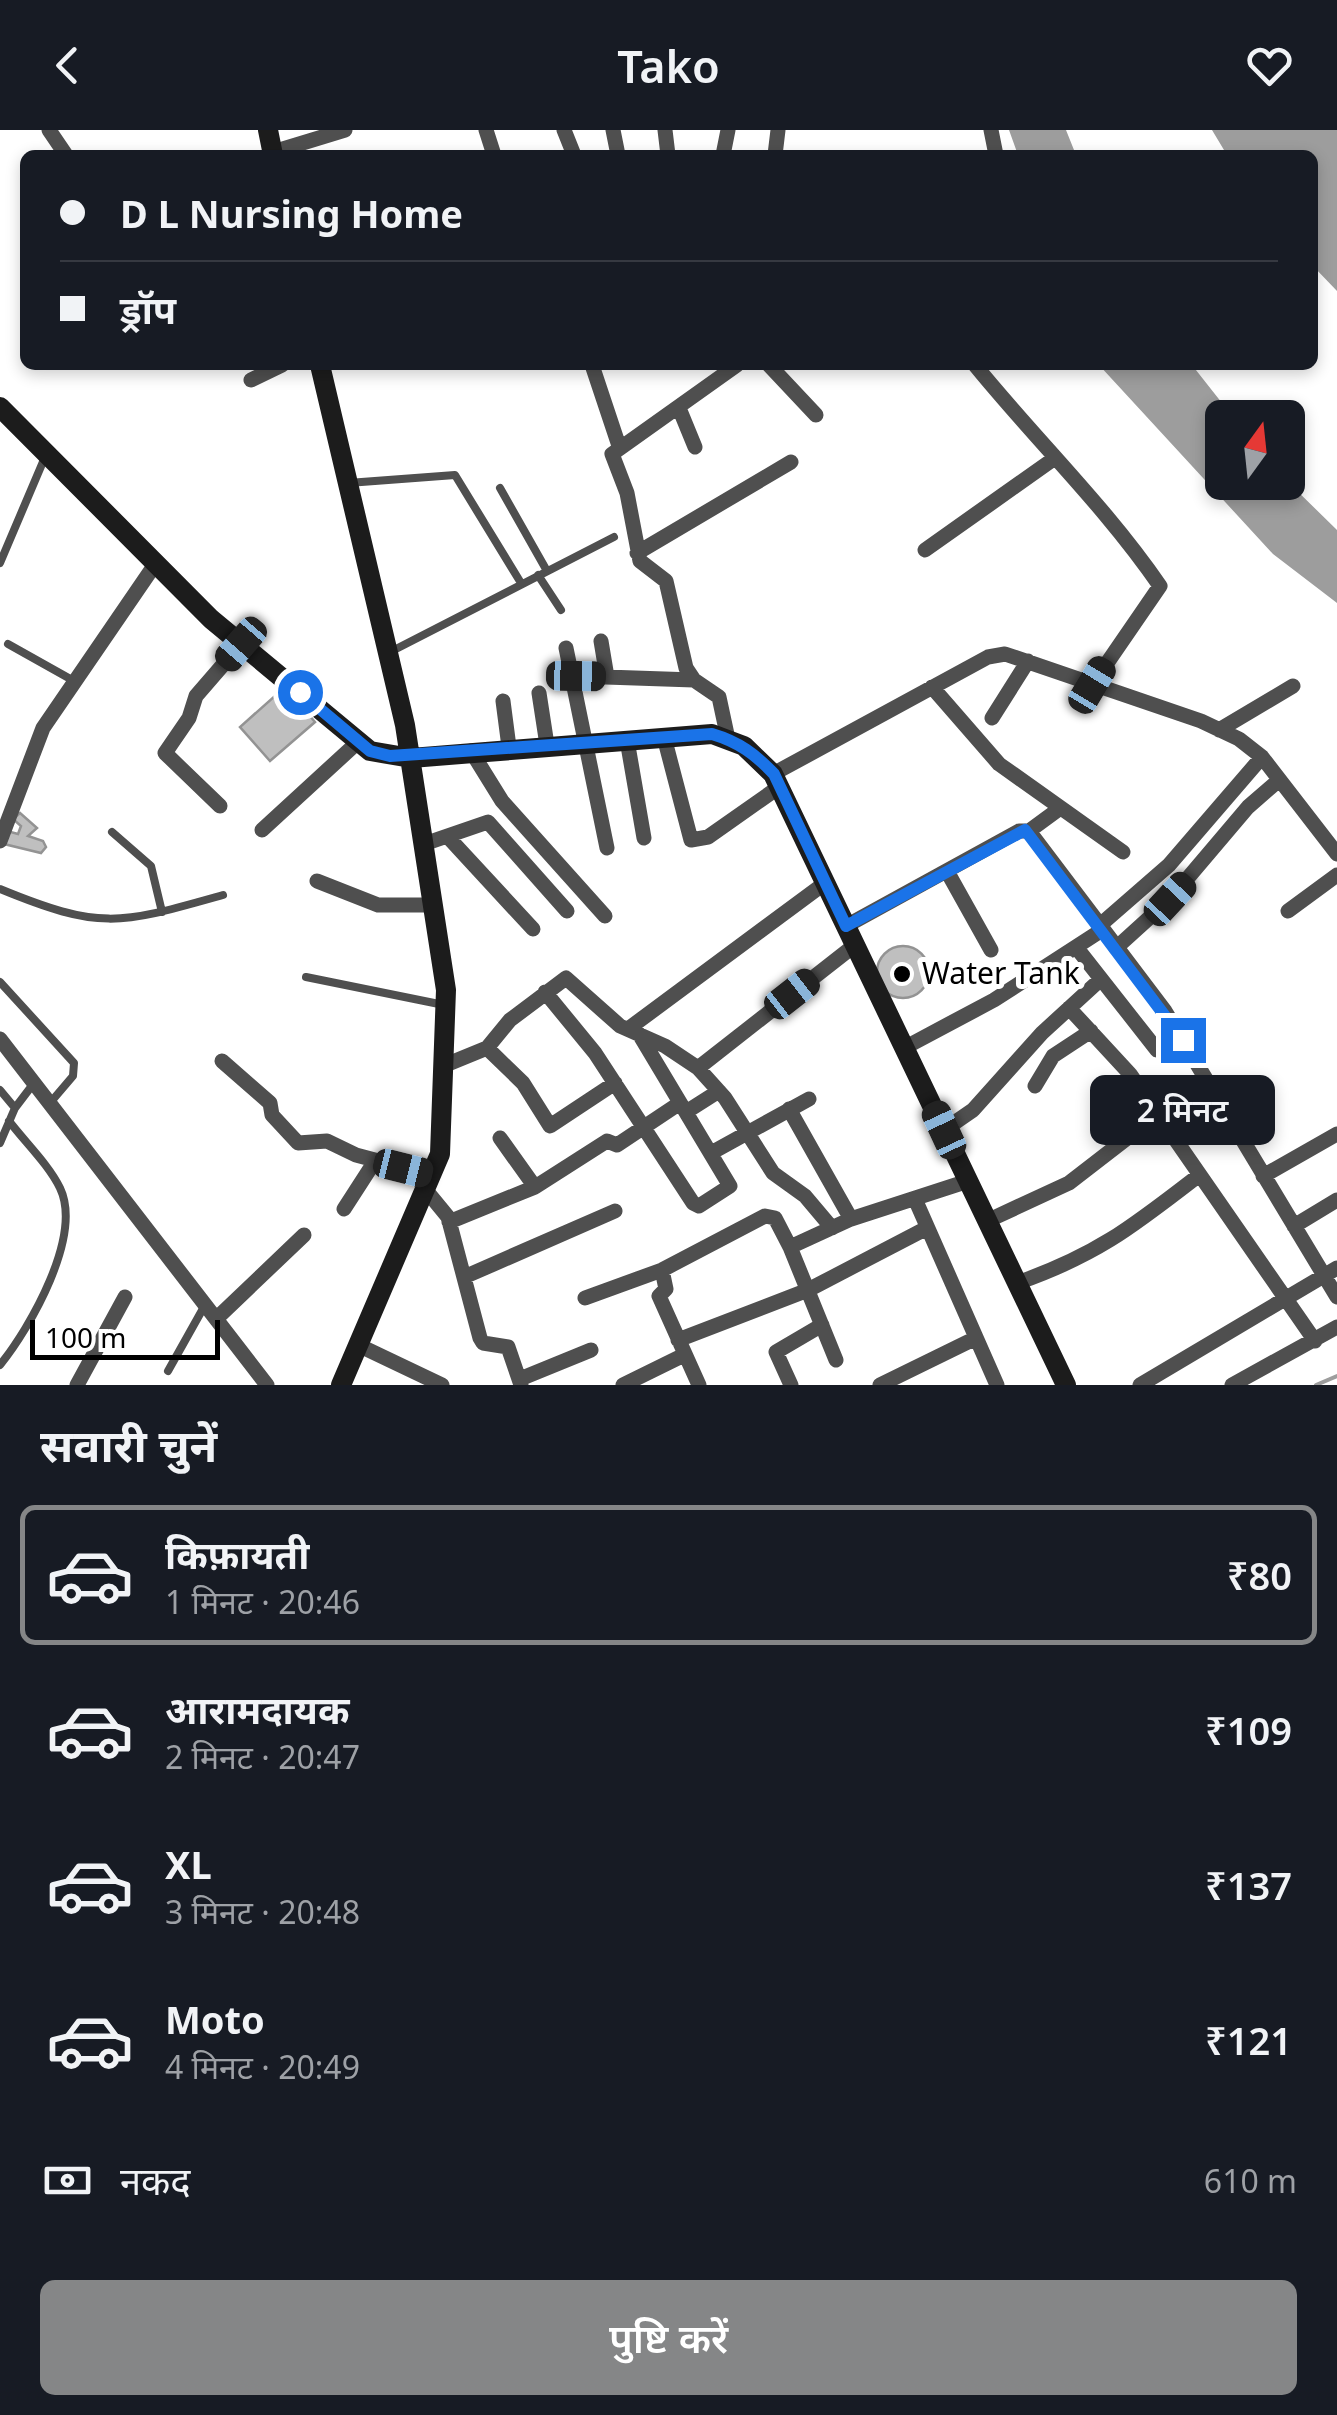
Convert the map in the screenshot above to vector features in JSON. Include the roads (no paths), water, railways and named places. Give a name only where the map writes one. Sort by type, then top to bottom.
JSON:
[{"type":"street","points":[[282,150],[345,130]]},
{"type":"street","points":[[251,380],[272,370]]},
{"type":"street","points":[[321,370],[411,758],[446,1006],[440,1154],[341,1385]]},
{"type":"street","points":[[594,370],[618,446]]},
{"type":"street","points":[[728,738],[719,697],[694,680],[686,668],[666,581],[645,566],[637,553],[627,493],[612,454],[618,446],[730,370]]},
{"type":"street","points":[[775,370],[816,415]]},
{"type":"street","points":[[979,370],[1104,508],[1160,586],[1092,685]]},
{"type":"street","points":[[0,406],[241,644],[370,751],[411,758],[712,734],[728,738],[758,757],[776,781],[1064,1384]]},
{"type":"street","points":[[679,408],[695,447]]},
{"type":"street","points":[[925,550],[1055,458]]},
{"type":"street","points":[[637,553],[792,462]]},
{"type":"street","points":[[0,841],[43,728],[156,563]]},
{"type":"street","points":[[601,641],[607,677]]},
{"type":"street","points":[[220,806],[165,753],[189,718],[196,696],[241,644]]},
{"type":"street","points":[[566,648],[576,676],[584,742],[608,848]]},
{"type":"street","points":[[664,738],[690,840],[708,837],[776,781],[932,688],[988,657],[1005,654],[1219,730],[1262,757],[1337,854]]},
{"type":"street","points":[[992,718],[1028,661]]},
{"type":"street","points":[[576,676],[694,680]]},
{"type":"street","points":[[1219,730],[1293,686]]},
{"type":"street","points":[[932,688],[999,764],[1123,852]]},
{"type":"street","points":[[539,693],[547,745]]},
{"type":"street","points":[[503,701],[509,748]]},
{"type":"street","points":[[627,740],[644,838]]},
{"type":"street","points":[[262,830],[359,741]]},
{"type":"street","points":[[471,752],[502,800],[605,916]]},
{"type":"street","points":[[904,1048],[994,1000],[1100,928],[1170,865],[1262,757]]},
{"type":"street","points":[[1116,948],[1170,899],[1248,807],[1280,780]]},
{"type":"street","points":[[698,1068],[851,936],[1019,831],[1028,832],[1059,809]]},
{"type":"street","points":[[424,844],[488,822],[567,911]]},
{"type":"street","points":[[1028,832],[1165,1012],[1294,1226],[1330,1272],[1337,1297]]},
{"type":"street","points":[[448,836],[532,929]]},
{"type":"street","points":[[948,873],[991,950]]},
{"type":"street","points":[[1288,912],[1337,875]]},
{"type":"street","points":[[317,880],[378,904],[434,905]]},
{"type":"street","points":[[633,1032],[825,883]]},
{"type":"street","points":[[1076,947],[1156,1050]]},
{"type":"street","points":[[443,1066],[487,1048],[510,1020],[566,978],[633,1032],[698,1068],[719,1091],[773,1173],[805,1196],[832,1228]]},
{"type":"street","points":[[944,1130],[972,1110],[1101,979]]},
{"type":"street","points":[[544,992],[615,1083],[696,1206],[730,1188],[633,1032]]},
{"type":"street","points":[[1069,1008],[1130,1074],[1198,1176],[1290,1298],[1315,1341]]},
{"type":"street","points":[[1035,1086],[1053,1056],[1091,1031]]},
{"type":"street","points":[[0,1039],[266,1385]]},
{"type":"street","points":[[487,1048],[523,1083],[550,1126],[615,1083]]},
{"type":"street","points":[[222,1061],[270,1103],[272,1115],[298,1143],[327,1141],[428,1182],[449,1222],[480,1338],[483,1343],[508,1347],[521,1382],[591,1350]]},
{"type":"street","points":[[449,1222],[535,1187],[607,1140],[617,1145],[644,1126],[719,1091]]},
{"type":"street","points":[[711,1152],[810,1098]]},
{"type":"street","points":[[789,1109],[851,1219]]},
{"type":"street","points":[[988,1221],[1068,1183],[1158,1116]]},
{"type":"street","points":[[1263,1176],[1337,1134]]},
{"type":"street","points":[[500,1138],[535,1187]]},
{"type":"street","points":[[344,1209],[375,1161]]},
{"type":"street","points":[[1017,1283],[1078,1262],[1103,1248],[1198,1176]]},
{"type":"street","points":[[790,1248],[851,1219],[968,1182]]},
{"type":"street","points":[[914,1199],[997,1385]]},
{"type":"street","points":[[1294,1226],[1337,1200]]},
{"type":"street","points":[[464,1277],[615,1211]]},
{"type":"street","points":[[585,1298],[662,1270],[769,1216],[775,1218],[790,1248],[836,1360]]},
{"type":"street","points":[[623,1385],[640,1382],[681,1347],[808,1290],[928,1228]]},
{"type":"street","points":[[216,1319],[304,1235]]},
{"type":"street","points":[[662,1270],[666,1288],[659,1296],[699,1385]]},
{"type":"street","points":[[1140,1385],[1330,1272]]},
{"type":"street","points":[[76,1385],[125,1297]]},
{"type":"street","points":[[791,1385],[776,1352],[822,1325]]},
{"type":"street","points":[[1232,1385],[1337,1328]]},
{"type":"street","points":[[880,1385],[976,1338]]},
{"type":"street","points":[[358,1345],[442,1385]]},
{"type":"lane","points":[[0,563],[47,454]]},
{"type":"lane","points":[[348,483],[455,474],[520,582]]},
{"type":"lane","points":[[500,488],[561,610]]},
{"type":"lane","points":[[388,654],[520,582],[614,537]]},
{"type":"lane","points":[[8,644],[76,682]]},
{"type":"lane","points":[[112,832],[152,866],[162,912]]},
{"type":"lane","points":[[0,889],[56,912],[94,920],[132,921],[223,895]]},
{"type":"lane","points":[[306,977],[446,1006]]},
{"type":"lane","points":[[0,982],[74,1064],[73,1076],[50,1103]]},
{"type":"lane","points":[[0,1143],[15,1108],[34,1083]]},
{"type":"lane","points":[[0,1090],[15,1108]]},
{"type":"lane","points":[[0,1364],[53,1274],[66,1216],[60,1186],[9,1121]]},
{"type":"lane","points":[[168,1371],[205,1305]]},
{"type":"waterway","points":[[1316,1385],[1337,1376]]},
{"type":"place","name":"Water Tank","points":[[902,974]]}]
